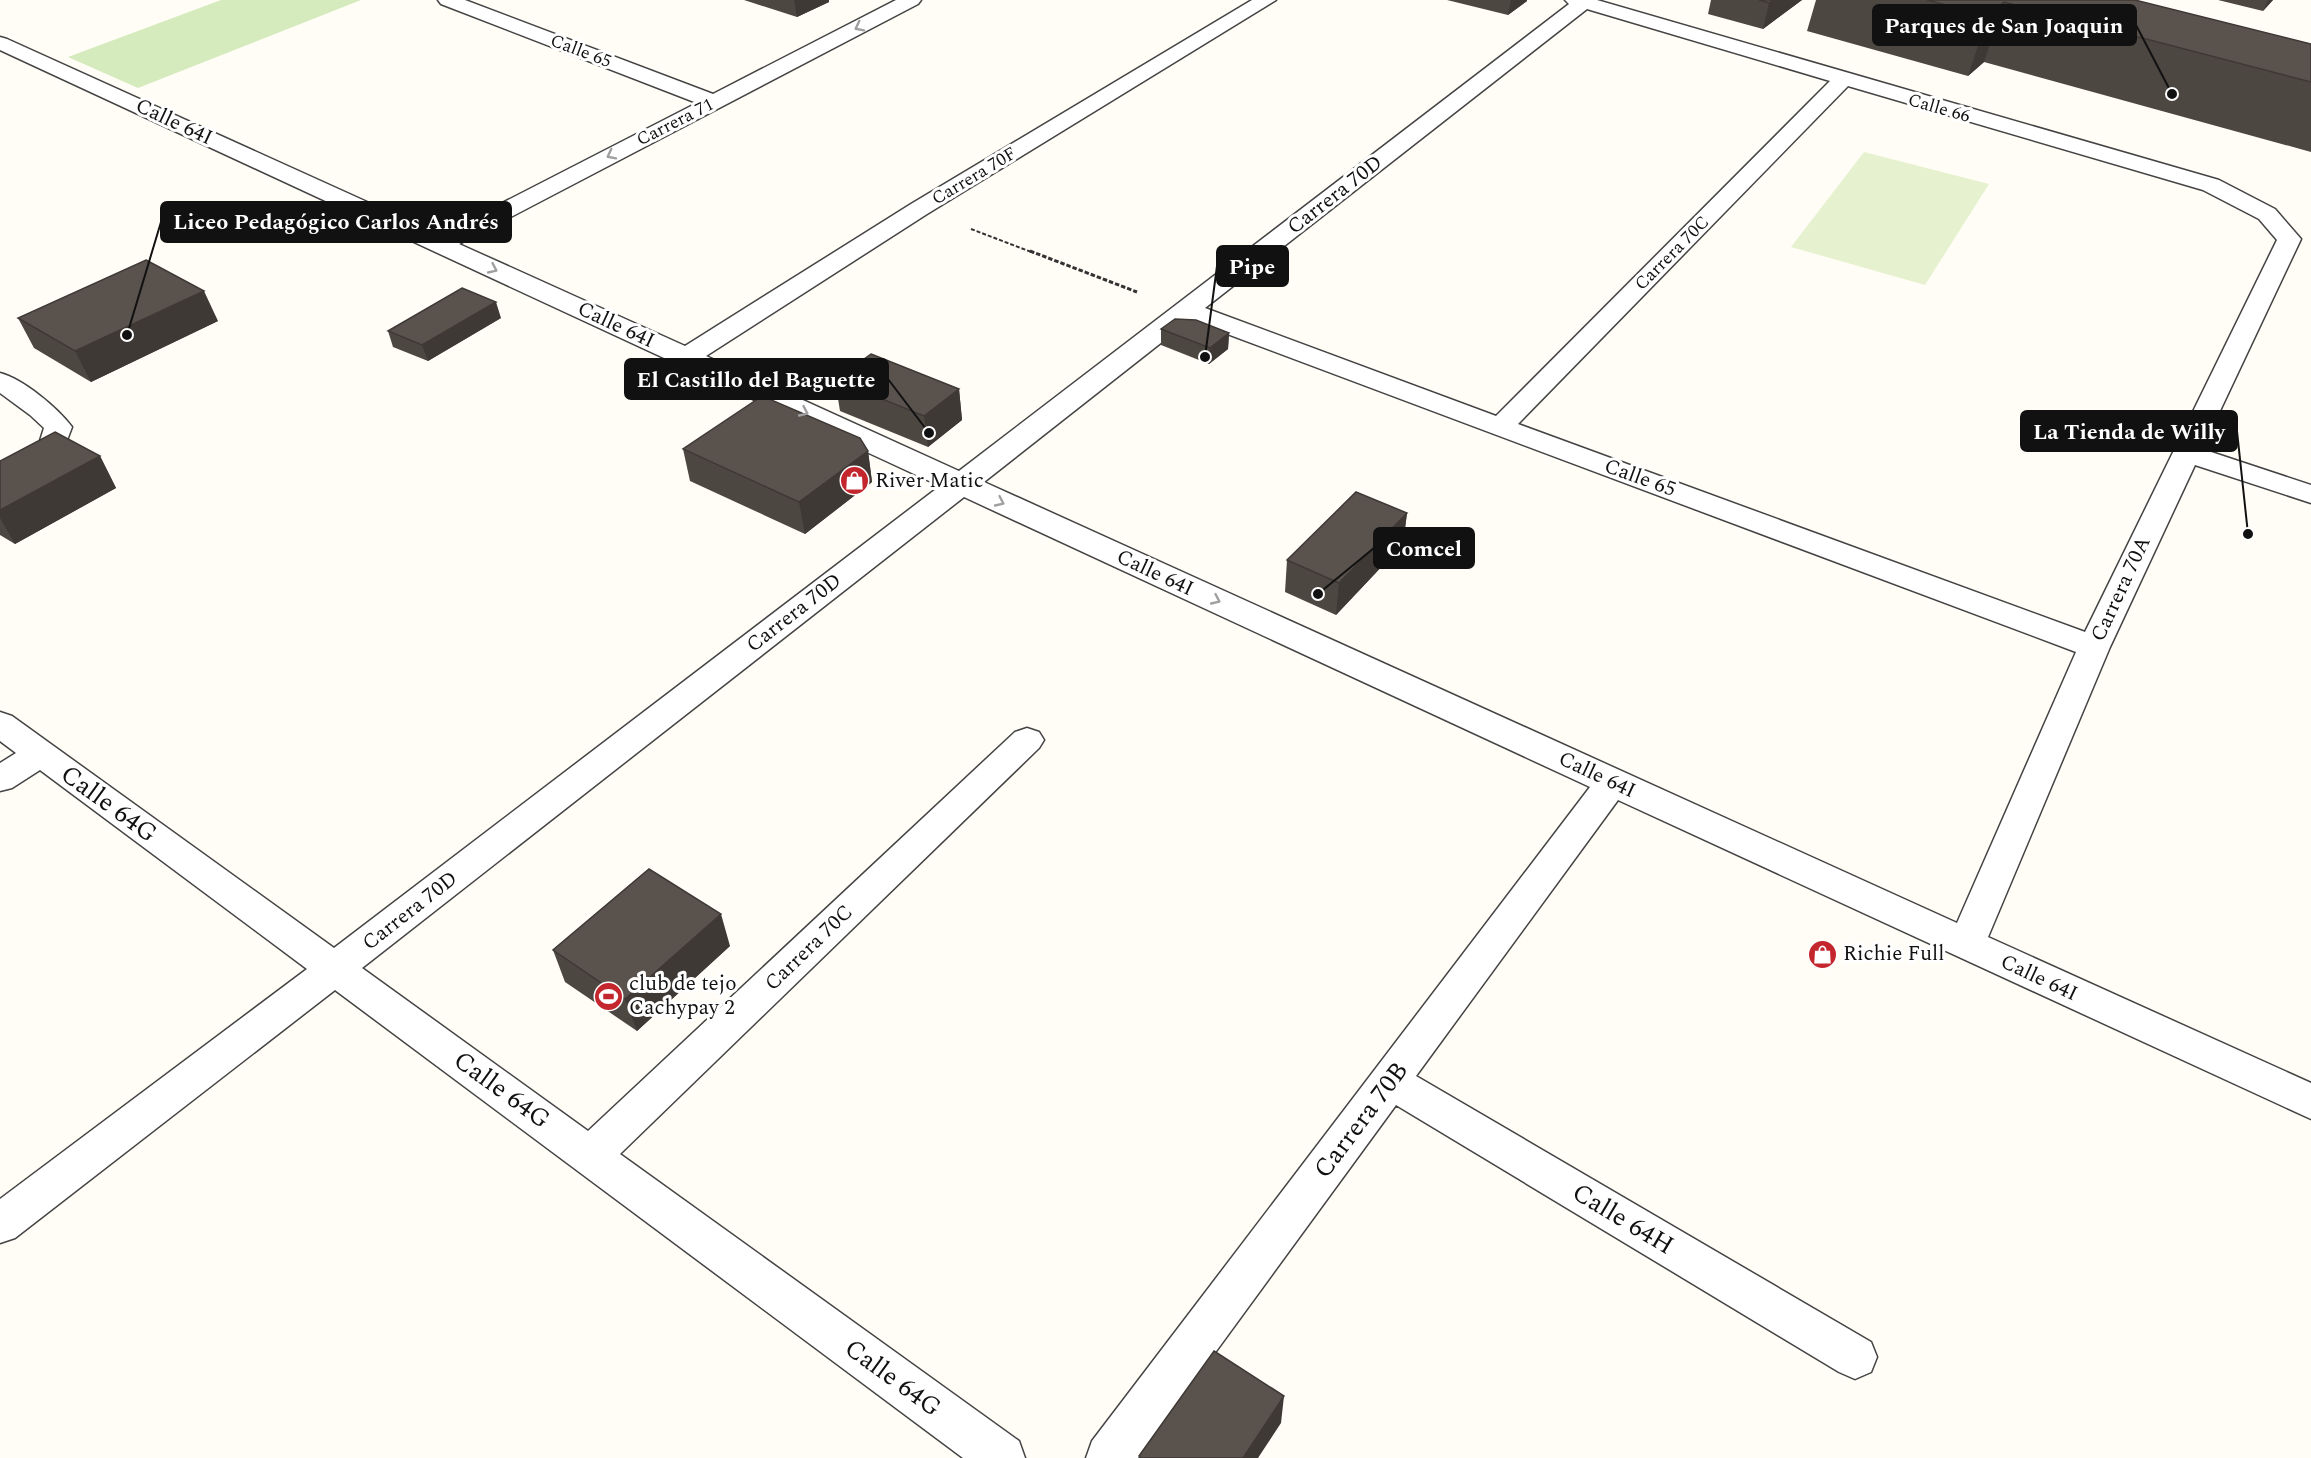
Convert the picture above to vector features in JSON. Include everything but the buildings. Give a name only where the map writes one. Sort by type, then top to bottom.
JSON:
[{"type":"street","name":"Calle 65","points":[[448,0],[714,102]]},
{"type":"street","name":"Carrera 71","points":[[440,244],[911,0]]},
{"type":"street","name":"Carrera 70F","points":[[686,357],[919,209],[1266,0]]},
{"type":"street","name":"Calle 66","points":[[1582,1],[1842,80],[2211,185],[2267,214],[2289,239]]},
{"type":"street","name":"Carrera 70D","points":[[0,1224],[336,969],[1582,1]]},
{"type":"street","name":"Calle 64I","points":[[0,43],[2311,1102]]},
{"type":"street","name":"Carrera 70C","points":[[1501,426],[1842,80]]},
{"type":"street","name":"Carrera 70A","points":[[1966,944],[2094,647],[2289,239]]},
{"type":"street","name":"Calle 65","points":[[1186,310],[2094,647]]},
{"type":"street","points":[[0,381],[40,409],[58,427],[51,450],[11,480]]},
{"type":"street","points":[[2186,453],[2311,495]]},
{"type":"street","name":"Calle 64G","points":[[0,724],[1002,1458]]},
{"type":"street","name":"Carrera 70C","points":[[591,1155],[1027,740]]},
{"type":"street","points":[[0,778],[40,754]]},
{"type":"street","name":"Carrera 70B","points":[[1109,1458],[1613,782]]},
{"type":"street","name":"Calle 64H","points":[[1390,1081],[1855,1357]]},
{"type":"path","points":[[919,209],[1186,310]]},
{"type":"green space","points":[[221,0],[361,0],[138,88],[68,57]]},
{"type":"green space","points":[[1864,152],[1989,184],[1925,285],[1791,247]]},
{"type":"place","name":"Parques de San Joaquin","points":[[2172,94]]},
{"type":"place","name":"Liceo Pedagógico Carlos Andrés","points":[[127,335]]},
{"type":"place","name":"Pipe","points":[[1205,357]]},
{"type":"place","name":"El Castillo del Baguette","points":[[929,433]]},
{"type":"place","name":"River Matic","points":[[854,481]]},
{"type":"place","name":"La Tienda de Willy","points":[[2248,534]]},
{"type":"place","name":"Comcel","points":[[1318,594]]},
{"type":"place","name":"Richie Full","points":[[1822,954]]},
{"type":"place","name":"club de tejo Cachypay 2","points":[[608,996]]}]
